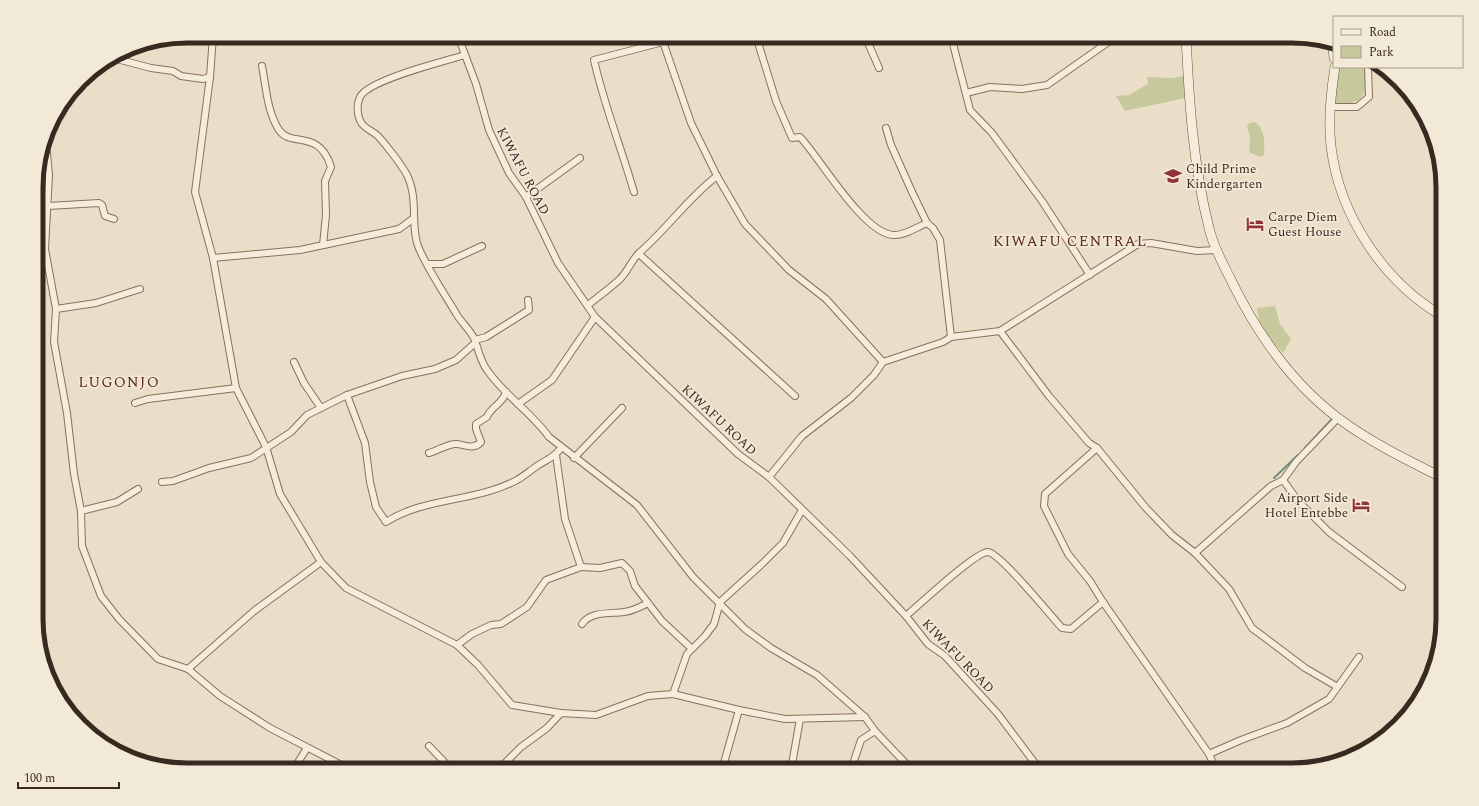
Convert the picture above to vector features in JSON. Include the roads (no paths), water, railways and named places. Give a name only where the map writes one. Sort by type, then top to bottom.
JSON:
[{"type":"street","points":[[212,43],[210,77],[195,192],[213,258],[236,388],[266,447],[280,494],[321,562],[346,588],[457,645],[478,665],[512,704],[561,713],[596,715],[648,696],[673,694],[739,710],[786,719],[865,717]]},
{"type":"street","name":"KIWAFU ROAD","points":[[461,43],[489,130],[509,173],[526,197],[558,263],[595,317],[738,454],[768,477],[850,556],[906,616],[928,644],[945,656],[998,714],[1035,763]]},
{"type":"street","points":[[634,192],[621,145],[602,93],[594,60],[649,43]]},
{"type":"street","points":[[663,43],[691,123],[717,176],[745,224],[789,270],[826,299],[883,362]]},
{"type":"street","points":[[758,43],[776,101],[792,138],[800,136],[853,206],[881,232],[892,235],[905,233],[927,223]]},
{"type":"street","points":[[868,43],[879,68]]},
{"type":"street","points":[[953,43],[970,110],[992,133],[1042,201],[1090,275]]},
{"type":"street","points":[[966,93],[990,87],[1022,89],[1047,85],[1107,43]]},
{"type":"street","points":[[1186,43],[1193,143],[1202,200],[1216,250],[1240,300],[1278,359],[1310,395],[1338,418],[1386,448],[1436,474]]},
{"type":"street","points":[[465,55],[377,82],[360,96],[358,113],[362,125],[377,135],[406,174],[412,187],[415,204],[414,218],[418,246],[458,316],[475,342],[486,370],[506,392],[539,423],[549,437],[561,448],[637,506],[693,577],[720,602],[745,629],[771,648],[817,675],[865,717],[875,731],[905,763]]},
{"type":"street","points":[[120,60],[173,72],[181,76],[204,79],[210,77]]},
{"type":"street","points":[[262,66],[271,109],[279,130],[285,136],[304,140],[319,146],[327,156],[331,167],[325,181],[326,215],[322,245]]},
{"type":"street","points":[[1335,68],[1331,106],[1331,146],[1335,171],[1341,192],[1352,218],[1384,266],[1402,287],[1436,313]]},
{"type":"street","points":[[1331,106],[1357,107],[1369,97],[1368,68]]},
{"type":"street","points":[[886,128],[891,145],[927,223],[933,228],[940,240],[951,337]]},
{"type":"street","points":[[47,153],[49,164],[48,206],[45,249],[56,309],[54,342],[67,412],[74,474],[81,511],[82,546],[101,596],[123,624],[158,659],[188,669],[220,696],[275,731],[337,763]]},
{"type":"street","points":[[526,197],[580,158]]},
{"type":"street","points":[[588,305],[620,279],[639,254],[647,248],[699,189],[717,176]]},
{"type":"street","points":[[48,206],[99,203],[102,205],[105,216],[114,219]]},
{"type":"street","points":[[213,258],[234,255],[269,254],[322,245],[399,229],[414,218]]},
{"type":"street","points":[[768,477],[802,436],[851,398],[874,374],[883,362],[943,342],[951,337],[1000,331],[1138,244],[1143,243],[1197,251],[1216,250]]},
{"type":"street","points":[[428,264],[444,264],[482,246]]},
{"type":"street","points":[[639,254],[795,396]]},
{"type":"street","points":[[56,309],[96,303],[140,289]]},
{"type":"street","points":[[162,482],[173,481],[209,468],[251,458],[291,432],[307,415],[347,395],[402,376],[435,369],[456,360],[475,342],[486,337],[529,310],[528,300]]},
{"type":"street","points":[[518,404],[552,380],[595,317]]},
{"type":"street","points":[[1000,331],[1049,396],[1089,443],[1097,448],[1146,508],[1172,535],[1195,553],[1229,589],[1252,628],[1311,672],[1336,686]]},
{"type":"street","points":[[294,362],[304,383],[321,408]]},
{"type":"street","points":[[135,403],[148,399],[236,388]]},
{"type":"street","points":[[429,453],[456,444],[470,447],[479,444],[481,442],[476,429],[476,424],[487,417],[489,411],[504,398],[506,392]]},
{"type":"street","points":[[347,395],[365,443],[370,482],[376,507],[386,522],[398,514],[492,490],[517,480],[556,456],[561,448]]},
{"type":"street","points":[[574,458],[622,408]]},
{"type":"street","points":[[1195,553],[1271,486],[1283,480],[1296,462],[1338,418]]},
{"type":"street","points":[[1097,448],[1045,494],[1043,500],[1044,506],[1068,554],[1090,581],[1209,754],[1213,763]]},
{"type":"street","points":[[556,456],[565,519],[581,567]]},
{"type":"street","points":[[1283,480],[1298,502],[1329,532],[1402,587]]},
{"type":"street","points":[[81,511],[117,502],[138,489]]},
{"type":"street","points":[[673,694],[681,667],[687,654],[691,648],[705,636],[714,624],[720,602],[763,564],[783,543],[802,510]]},
{"type":"street","points":[[906,616],[974,559],[982,553],[988,552],[994,554],[1007,566],[1062,628],[1072,629],[1103,602]]},
{"type":"street","points":[[188,669],[254,612],[321,562]]},
{"type":"street","points":[[457,645],[476,632],[491,625],[501,624],[527,607],[546,580],[581,567],[600,568],[622,563],[630,571],[635,586],[662,621],[691,648]]},
{"type":"street","points":[[582,624],[591,616],[625,612],[648,603]]},
{"type":"street","points":[[1209,754],[1287,723],[1329,699],[1336,686],[1358,657]]},
{"type":"street","points":[[724,763],[739,710]]},
{"type":"street","points":[[505,763],[521,747],[547,728],[561,713]]},
{"type":"street","points":[[792,763],[800,719]]},
{"type":"street","points":[[853,763],[861,740],[875,731]]},
{"type":"street","points":[[429,746],[445,763]]},
{"type":"street","points":[[297,763],[307,748]]},
{"type":"waterway","points":[[1305,448],[1332,419]]},
{"type":"waterway","points":[[1274,478],[1298,455]]},
{"type":"place","name":"Child Prime Kindergarten","points":[[1173,176]]},
{"type":"place","name":"Carpe Diem Guest House","points":[[1255,224]]},
{"type":"place","name":"Airport Side Hotel Entebbe","points":[[1361,505]]},
{"type":"district","name":"KIWAFU CENTRAL","points":[[1070,241]]},
{"type":"district","name":"LUGONJO","points":[[119,382]]}]
